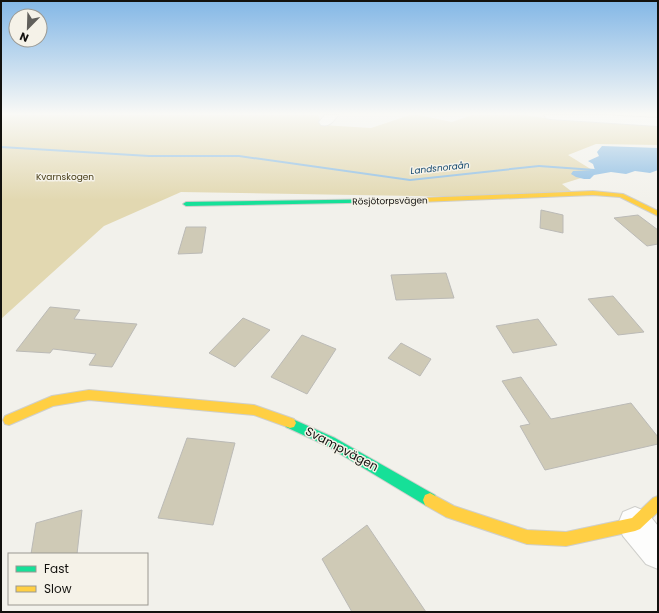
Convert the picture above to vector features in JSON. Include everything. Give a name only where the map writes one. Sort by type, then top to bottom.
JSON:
[{"type":"street","name":"Rösjötorpsvägen","points":[[186,204],[403,201],[593,193],[620,195],[651,209],[658,214]]},
{"type":"street","name":"Svampvägen","points":[[9,420],[52,401],[89,395],[254,410],[291,422],[331,442],[451,512],[527,536],[566,539],[647,513]]},
{"type":"street","points":[[647,513],[658,552]]},
{"type":"green space","name":"Kvarnskogen","points":[[1,144],[658,144],[658,145],[596,144],[568,155],[597,173],[562,184],[571,191],[472,197],[181,192],[104,226],[1,319]]},
{"type":"water","points":[[602,146],[658,148],[658,170],[650,173],[635,171],[626,174],[611,172],[594,175],[590,179],[576,177],[571,174],[573,171],[595,170],[593,164],[588,161],[599,156],[597,152]]},
{"type":"building","points":[[541,210],[563,215],[563,233],[540,228]]},
{"type":"building","points":[[638,215],[658,230],[658,244],[647,246],[614,218]]},
{"type":"building","points":[[186,227],[206,227],[202,253],[178,254]]},
{"type":"building","points":[[446,273],[454,298],[396,300],[391,275]]},
{"type":"building","points":[[613,296],[644,332],[618,335],[588,299]]},
{"type":"building","points":[[50,307],[80,310],[74,319],[137,324],[112,367],[89,365],[96,354],[53,349],[50,353],[16,351]]},
{"type":"building","points":[[243,318],[270,330],[235,367],[209,353]]},
{"type":"building","points":[[538,319],[557,345],[513,353],[496,326]]},
{"type":"building","points":[[302,335],[336,349],[307,394],[271,377]]},
{"type":"building","points":[[401,343],[431,359],[420,376],[388,358]]},
{"type":"building","points":[[521,377],[551,419],[631,403],[658,437],[658,444],[545,470],[520,426],[530,424],[502,381]]},
{"type":"building","points":[[187,438],[235,443],[213,525],[158,518]]},
{"type":"building","points":[[82,510],[77,553],[31,553],[36,523]]},
{"type":"building","points":[[367,525],[426,612],[352,612],[322,559]]},
{"type":"waterway","name":"Landsnoraån","points":[[1,147],[149,156],[239,156],[410,180],[539,166],[595,170]]},
{"type":"traffic: fast","points":[[186,204],[396,201]]},
{"type":"traffic: fast","points":[[290,423],[331,442],[430,500]]},
{"type":"traffic: slow","points":[[396,201],[593,193],[621,195],[651,209],[658,214]]},
{"type":"traffic: slow","points":[[9,420],[52,401],[89,395],[254,410],[290,423]]},
{"type":"traffic: slow","points":[[430,500],[451,512],[527,537],[566,539],[635,524],[658,503]]}]
